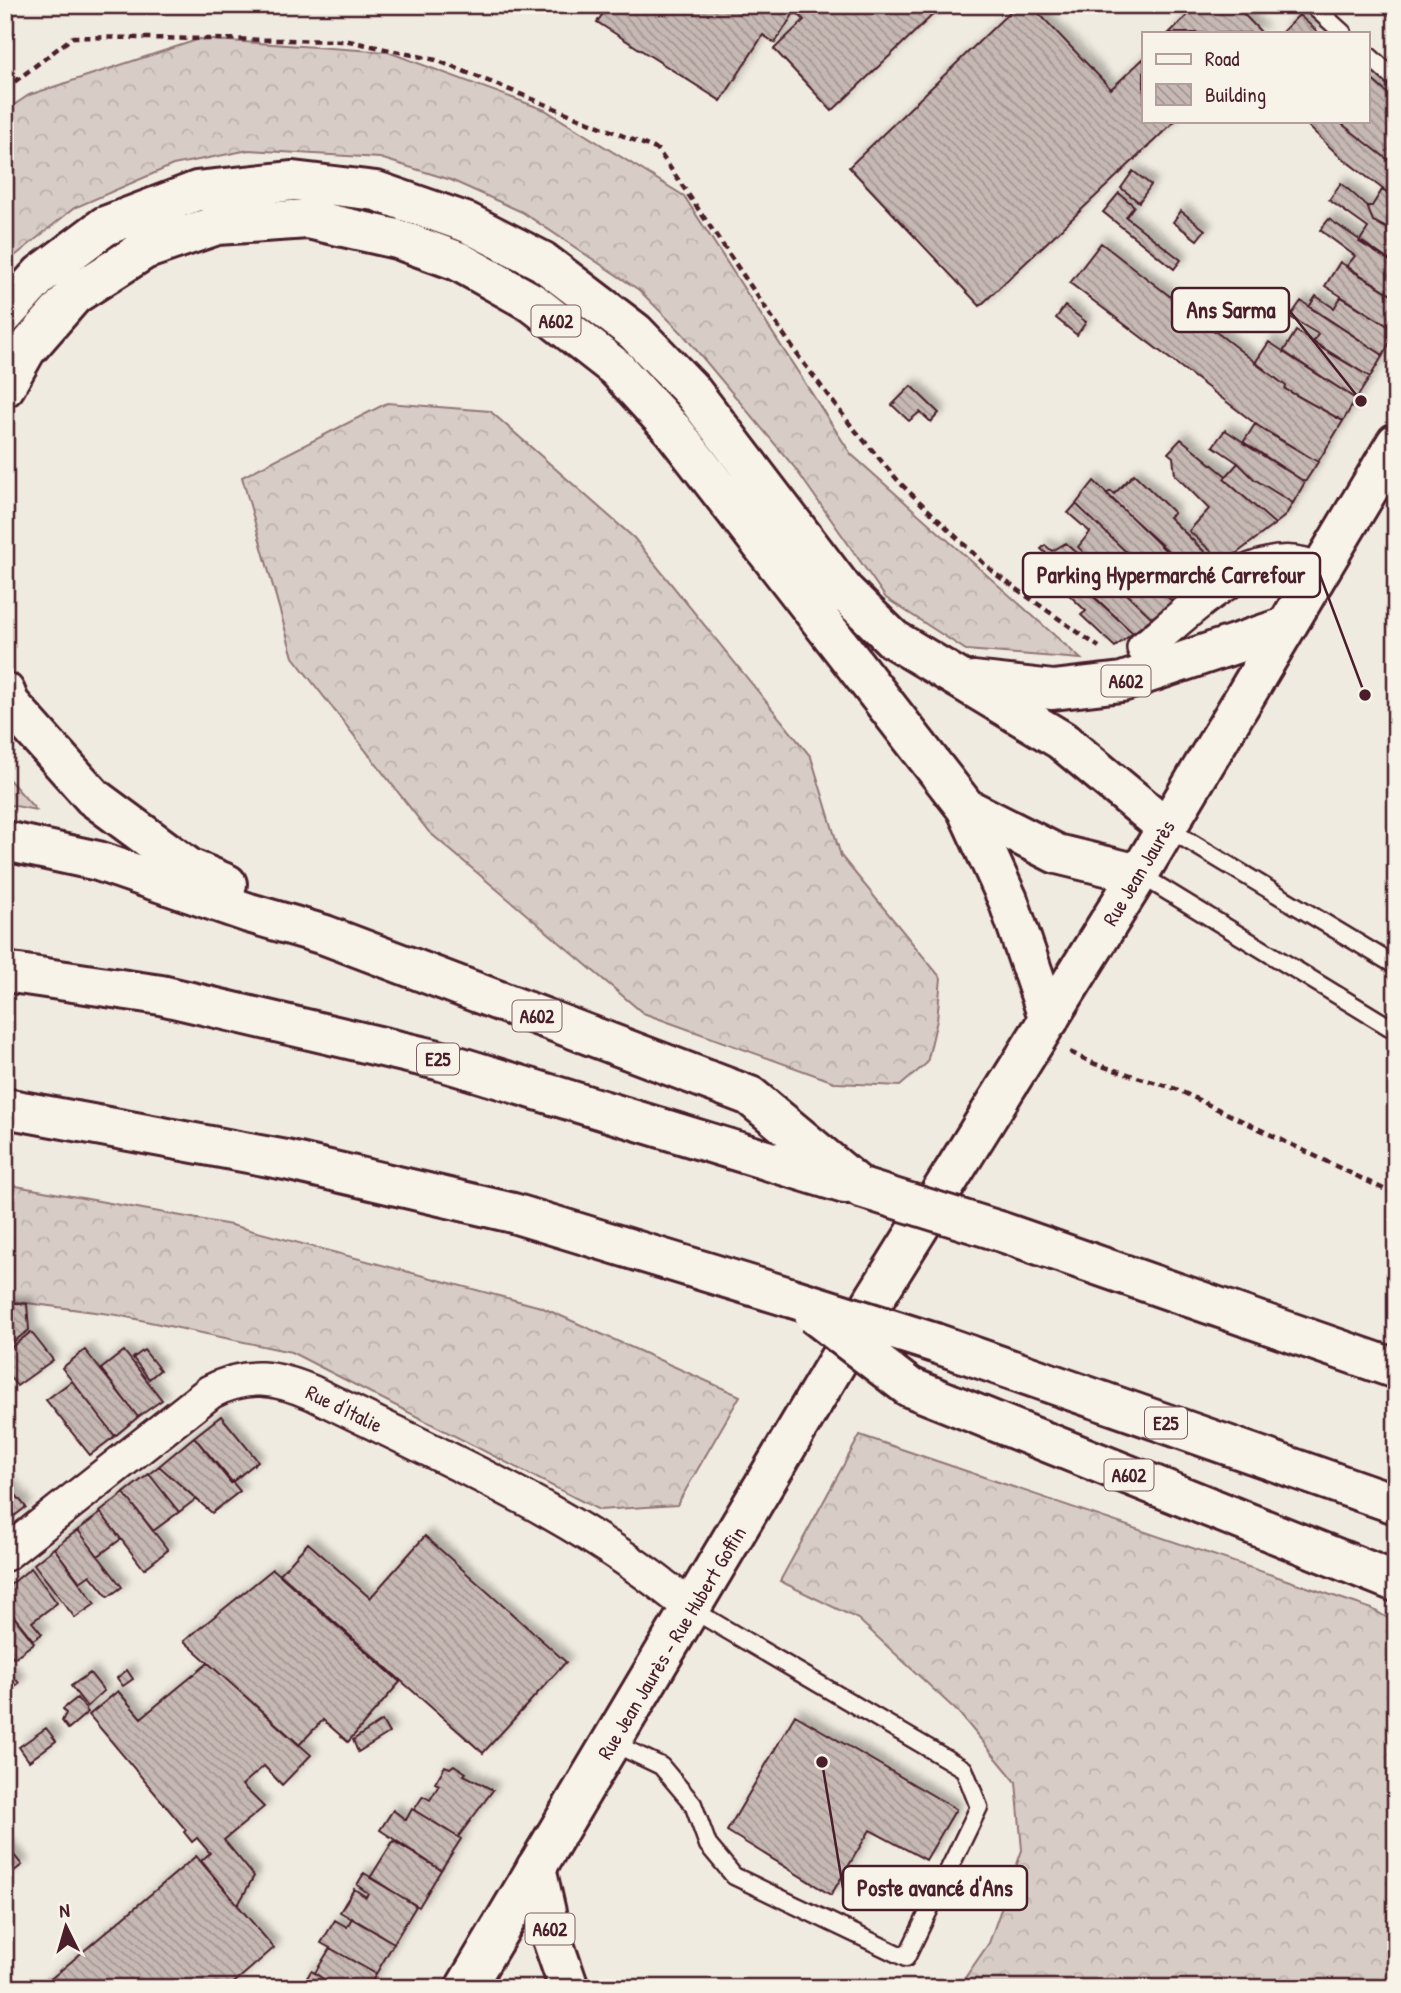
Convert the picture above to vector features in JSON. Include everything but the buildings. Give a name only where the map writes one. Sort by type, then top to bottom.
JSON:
[{"type":"main road","name":"A602","points":[[5,314],[41,274],[105,226],[197,191],[293,181],[307,182],[376,191],[468,223],[542,261],[635,332],[691,390],[844,591],[893,639],[1061,740],[1167,828]]},
{"type":"main road","name":"A602","points":[[5,387],[26,350],[74,295],[144,250],[217,225],[308,219],[397,239],[458,261],[533,303],[616,368],[697,461],[966,808],[1008,900],[1044,1028]]},
{"type":"main road","name":"Rue Jean Jaurès","points":[[875,1298],[1139,874],[1396,443]]},
{"type":"main road","name":"A602","points":[[960,679],[1053,690],[1122,682],[1285,627]]},
{"type":"main road","name":"A602","points":[[5,692],[10,704],[93,797],[189,868],[260,898],[326,935]]},
{"type":"main road","name":"A602","points":[[966,808],[1057,854],[1139,874]]},
{"type":"main road","name":"A602","points":[[5,841],[98,861],[249,913],[326,935],[750,1096],[861,1188]]},
{"type":"main road","name":"E25","points":[[5,972],[161,995],[438,1060],[999,1231],[1396,1369]]},
{"type":"main road","name":"E25","points":[[5,1108],[286,1160],[513,1213],[935,1343],[1396,1504]]},
{"type":"main road","name":"A602","points":[[792,1298],[909,1387],[1348,1564],[1396,1588]]},
{"type":"main road","name":"Rue Jean Jaurès - Rue Hubert Goffin","points":[[466,1988],[693,1610],[875,1298]]},
{"type":"main road","points":[[1348,1564],[1396,1582]]},
{"type":"main road","name":"A602","points":[[536,1868],[552,1939],[569,1988]]},
{"type":"street","points":[[1143,648],[1241,573],[1273,562],[1294,562],[1320,571]]},
{"type":"street","name":"Rue d'Italie","points":[[5,1554],[210,1392],[226,1384],[263,1376],[285,1381],[313,1393],[574,1525],[648,1571],[693,1610]]},
{"type":"lane","points":[[1312,5],[1342,32]]},
{"type":"lane","points":[[1370,57],[1396,80]]},
{"type":"lane","points":[[1167,828],[1396,966]]},
{"type":"lane","points":[[1139,874],[1396,1031]]},
{"type":"lane","points":[[613,1743],[661,1766],[693,1804],[708,1845],[734,1876],[906,1958],[979,1807],[964,1769],[693,1610]]},
{"type":"path","points":[[5,89],[73,37],[349,41],[436,60],[658,150],[799,357],[849,423],[901,484],[994,573],[1106,653]]},
{"type":"path","points":[[1044,1028],[1094,1064],[1176,1089],[1396,1195]]},
{"type":"green space","points":[[200,39],[388,52],[545,110],[684,196],[851,454],[1081,659],[966,650],[886,598],[795,468],[682,333],[639,290],[522,212],[451,180],[380,158],[249,150],[173,165],[74,208],[5,264],[5,111],[29,95]]},
{"type":"green space","points":[[387,403],[490,411],[634,538],[811,757],[841,856],[941,978],[937,1020],[927,1063],[900,1086],[837,1083],[643,1013],[429,832],[293,657],[242,477]]},
{"type":"green space","points":[[5,775],[36,810],[5,804]]},
{"type":"green space","points":[[5,1184],[231,1225],[541,1307],[740,1396],[677,1505],[599,1510],[291,1352],[117,1315],[5,1300]]},
{"type":"green space","points":[[860,1435],[1372,1609],[1396,1623],[1396,1988],[958,1988],[989,1943],[1022,1850],[1016,1782],[959,1713],[858,1619],[780,1581]]},
{"type":"place","name":"Ans Sarma","points":[[1361,401]]},
{"type":"place","name":"Parking Hypermarché Carrefour","points":[[1365,695]]},
{"type":"place","name":"Poste avancé d'Ans","points":[[822,1762]]}]
